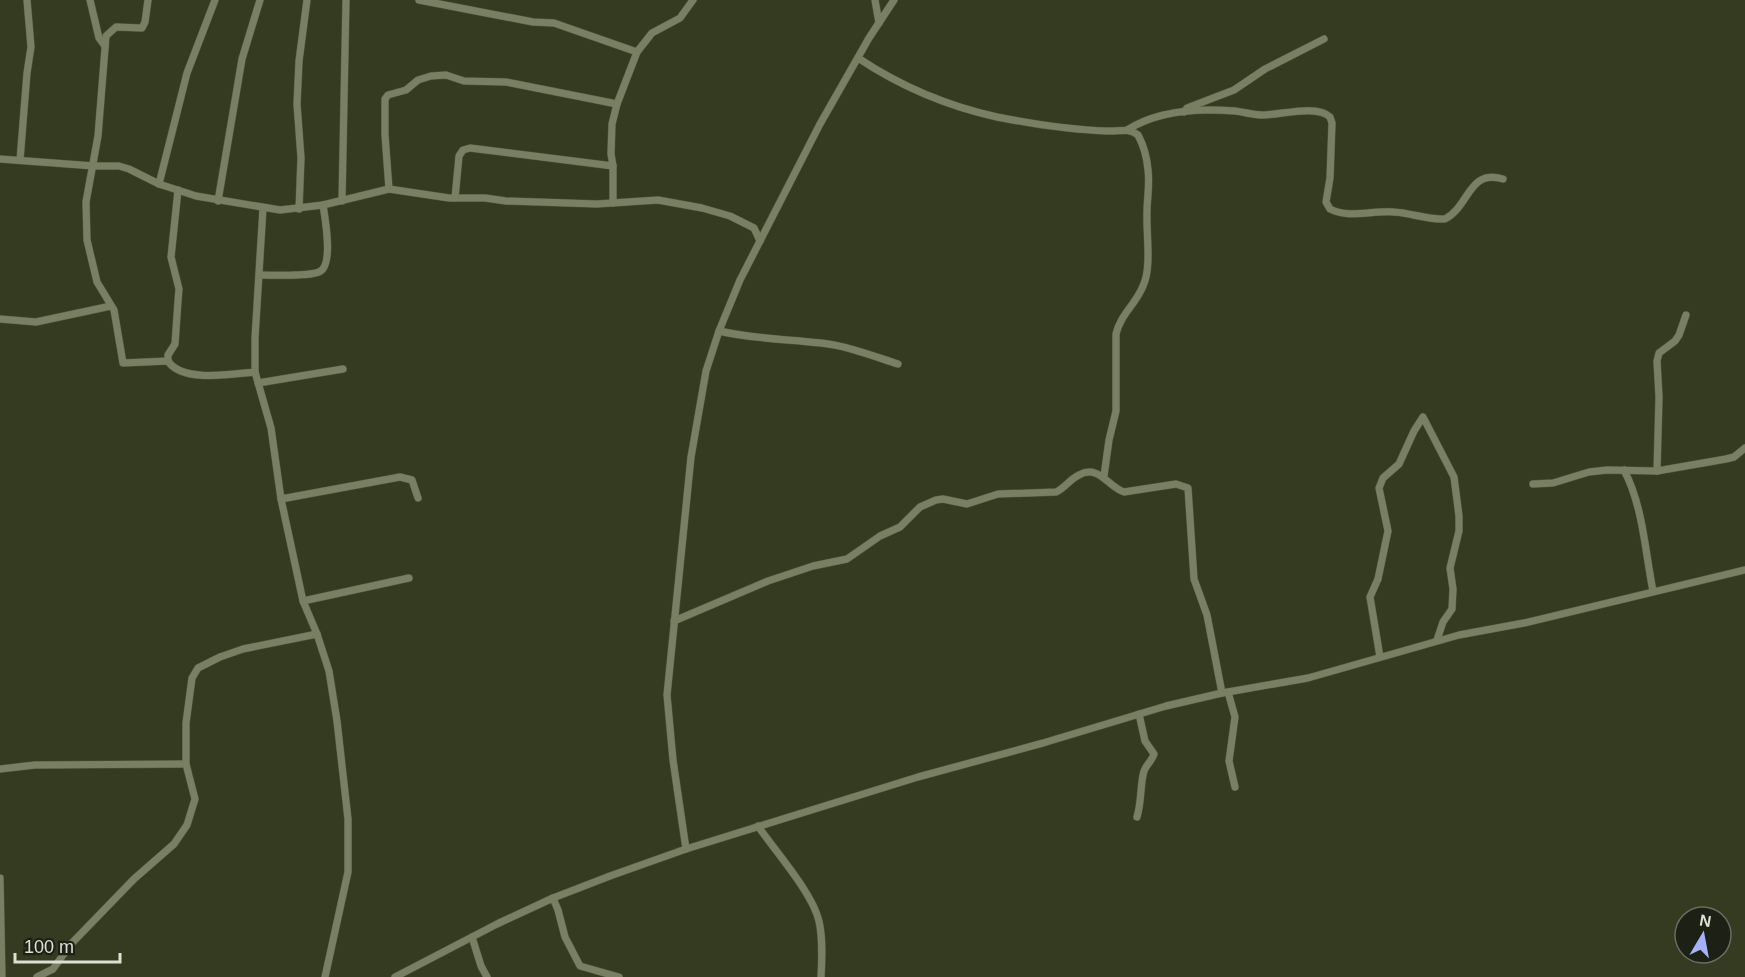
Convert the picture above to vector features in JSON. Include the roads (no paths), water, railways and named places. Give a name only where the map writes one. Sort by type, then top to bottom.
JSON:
[{"type":"street","points":[[20,160],[31,47],[27,0]]},
{"type":"street","points":[[90,0],[99,38],[105,46]]},
{"type":"street","points":[[148,0],[143,27],[116,27],[106,36],[98,136],[86,202],[87,240],[97,282],[114,310],[123,363],[168,361]]},
{"type":"street","points":[[159,184],[187,73],[215,0]]},
{"type":"street","points":[[218,201],[242,59],[260,0]]},
{"type":"street","points":[[299,209],[301,158],[297,104],[299,61],[308,0]]},
{"type":"street","points":[[342,201],[346,0]]},
{"type":"street","points":[[419,0],[533,22],[554,23],[637,52]]},
{"type":"street","points":[[613,203],[611,135],[616,104],[637,52],[652,33],[680,18],[693,0]]},
{"type":"street","points":[[874,0],[879,23]]},
{"type":"street","points":[[686,849],[673,760],[667,695],[692,457],[706,371],[719,331],[740,280],[805,153],[858,58],[894,0]]},
{"type":"street","points":[[1184,112],[1186,108],[1234,90],[1265,69],[1324,39]]},
{"type":"street","points":[[858,58],[903,86],[973,110],[998,117],[1064,128],[1110,132],[1127,130],[1153,117],[1184,112],[1234,111],[1264,115],[1307,111],[1326,113],[1332,123],[1330,178],[1326,202],[1329,209],[1337,212],[1374,214],[1394,212],[1445,219],[1459,209],[1472,187],[1483,178],[1494,176],[1503,178]]},
{"type":"street","points":[[389,189],[385,99],[388,95],[406,90],[418,80],[446,75],[464,81],[506,82],[616,104]]},
{"type":"street","points":[[1104,476],[1116,411],[1116,334],[1125,313],[1143,286],[1149,237],[1147,216],[1149,173],[1138,135],[1127,130]]},
{"type":"street","points":[[455,198],[459,156],[463,150],[470,148],[613,166]]},
{"type":"street","points":[[0,159],[119,166],[159,184],[218,201],[280,210],[323,206],[389,189],[455,198],[506,201],[613,203],[658,200],[718,212],[754,228],[768,227]]},
{"type":"street","points":[[178,190],[171,256],[179,289],[175,344],[168,355],[168,361],[177,370],[189,374],[255,372]]},
{"type":"street","points":[[258,275],[313,273],[322,270],[325,266],[327,251],[323,206]]},
{"type":"street","points":[[263,208],[255,372],[271,428],[281,499],[303,601],[317,634],[328,671],[337,722],[348,819],[347,882],[325,977]]},
{"type":"street","points":[[754,228],[760,241]]},
{"type":"street","points":[[0,319],[36,322],[111,306]]},
{"type":"street","points":[[1657,471],[1659,397],[1657,361],[1659,353],[1679,335],[1686,315]]},
{"type":"street","points":[[719,331],[744,337],[845,347],[898,364]]},
{"type":"street","points":[[258,383],[343,369]]},
{"type":"street","points":[[1380,657],[1370,597],[1378,579],[1388,531],[1379,488],[1383,478],[1400,464],[1414,431],[1423,417],[1430,435],[1454,477],[1459,516],[1459,531],[1450,568],[1453,589],[1452,609],[1443,622],[1437,640]]},
{"type":"street","points":[[1533,484],[1553,483],[1589,471],[1657,471],[1734,457],[1745,448]]},
{"type":"street","points":[[1624,470],[1630,481],[1640,518],[1653,591]]},
{"type":"street","points":[[674,621],[768,581],[813,566],[846,559],[880,536],[900,527],[920,507],[936,500],[943,499],[967,504],[998,494],[1056,492],[1077,475],[1085,472],[1104,476],[1117,489],[1124,492],[1176,484],[1188,488],[1194,579],[1207,615],[1225,693],[1236,717],[1229,762],[1235,787]]},
{"type":"street","points":[[281,499],[400,477],[412,480],[418,498]]},
{"type":"street","points":[[396,977],[553,898],[686,849],[918,777],[1139,714],[1225,693],[1308,678],[1437,640],[1524,623],[1745,570]]},
{"type":"street","points":[[303,601],[409,578]]},
{"type":"street","points":[[37,977],[53,969],[71,944],[134,879],[174,844],[191,816],[195,799],[186,764],[188,711],[192,678],[198,668],[243,649],[317,634]]},
{"type":"street","points":[[1137,817],[1142,800],[1144,770],[1152,761],[1154,753],[1145,741],[1139,714]]},
{"type":"street","points":[[0,769],[35,765],[186,764]]},
{"type":"street","points":[[758,826],[804,890],[816,912],[822,951],[821,977]]},
{"type":"street","points":[[0,878],[2,977]]},
{"type":"street","points":[[553,898],[565,937],[580,966],[603,975],[619,977]]},
{"type":"street","points":[[472,937],[487,977]]}]
